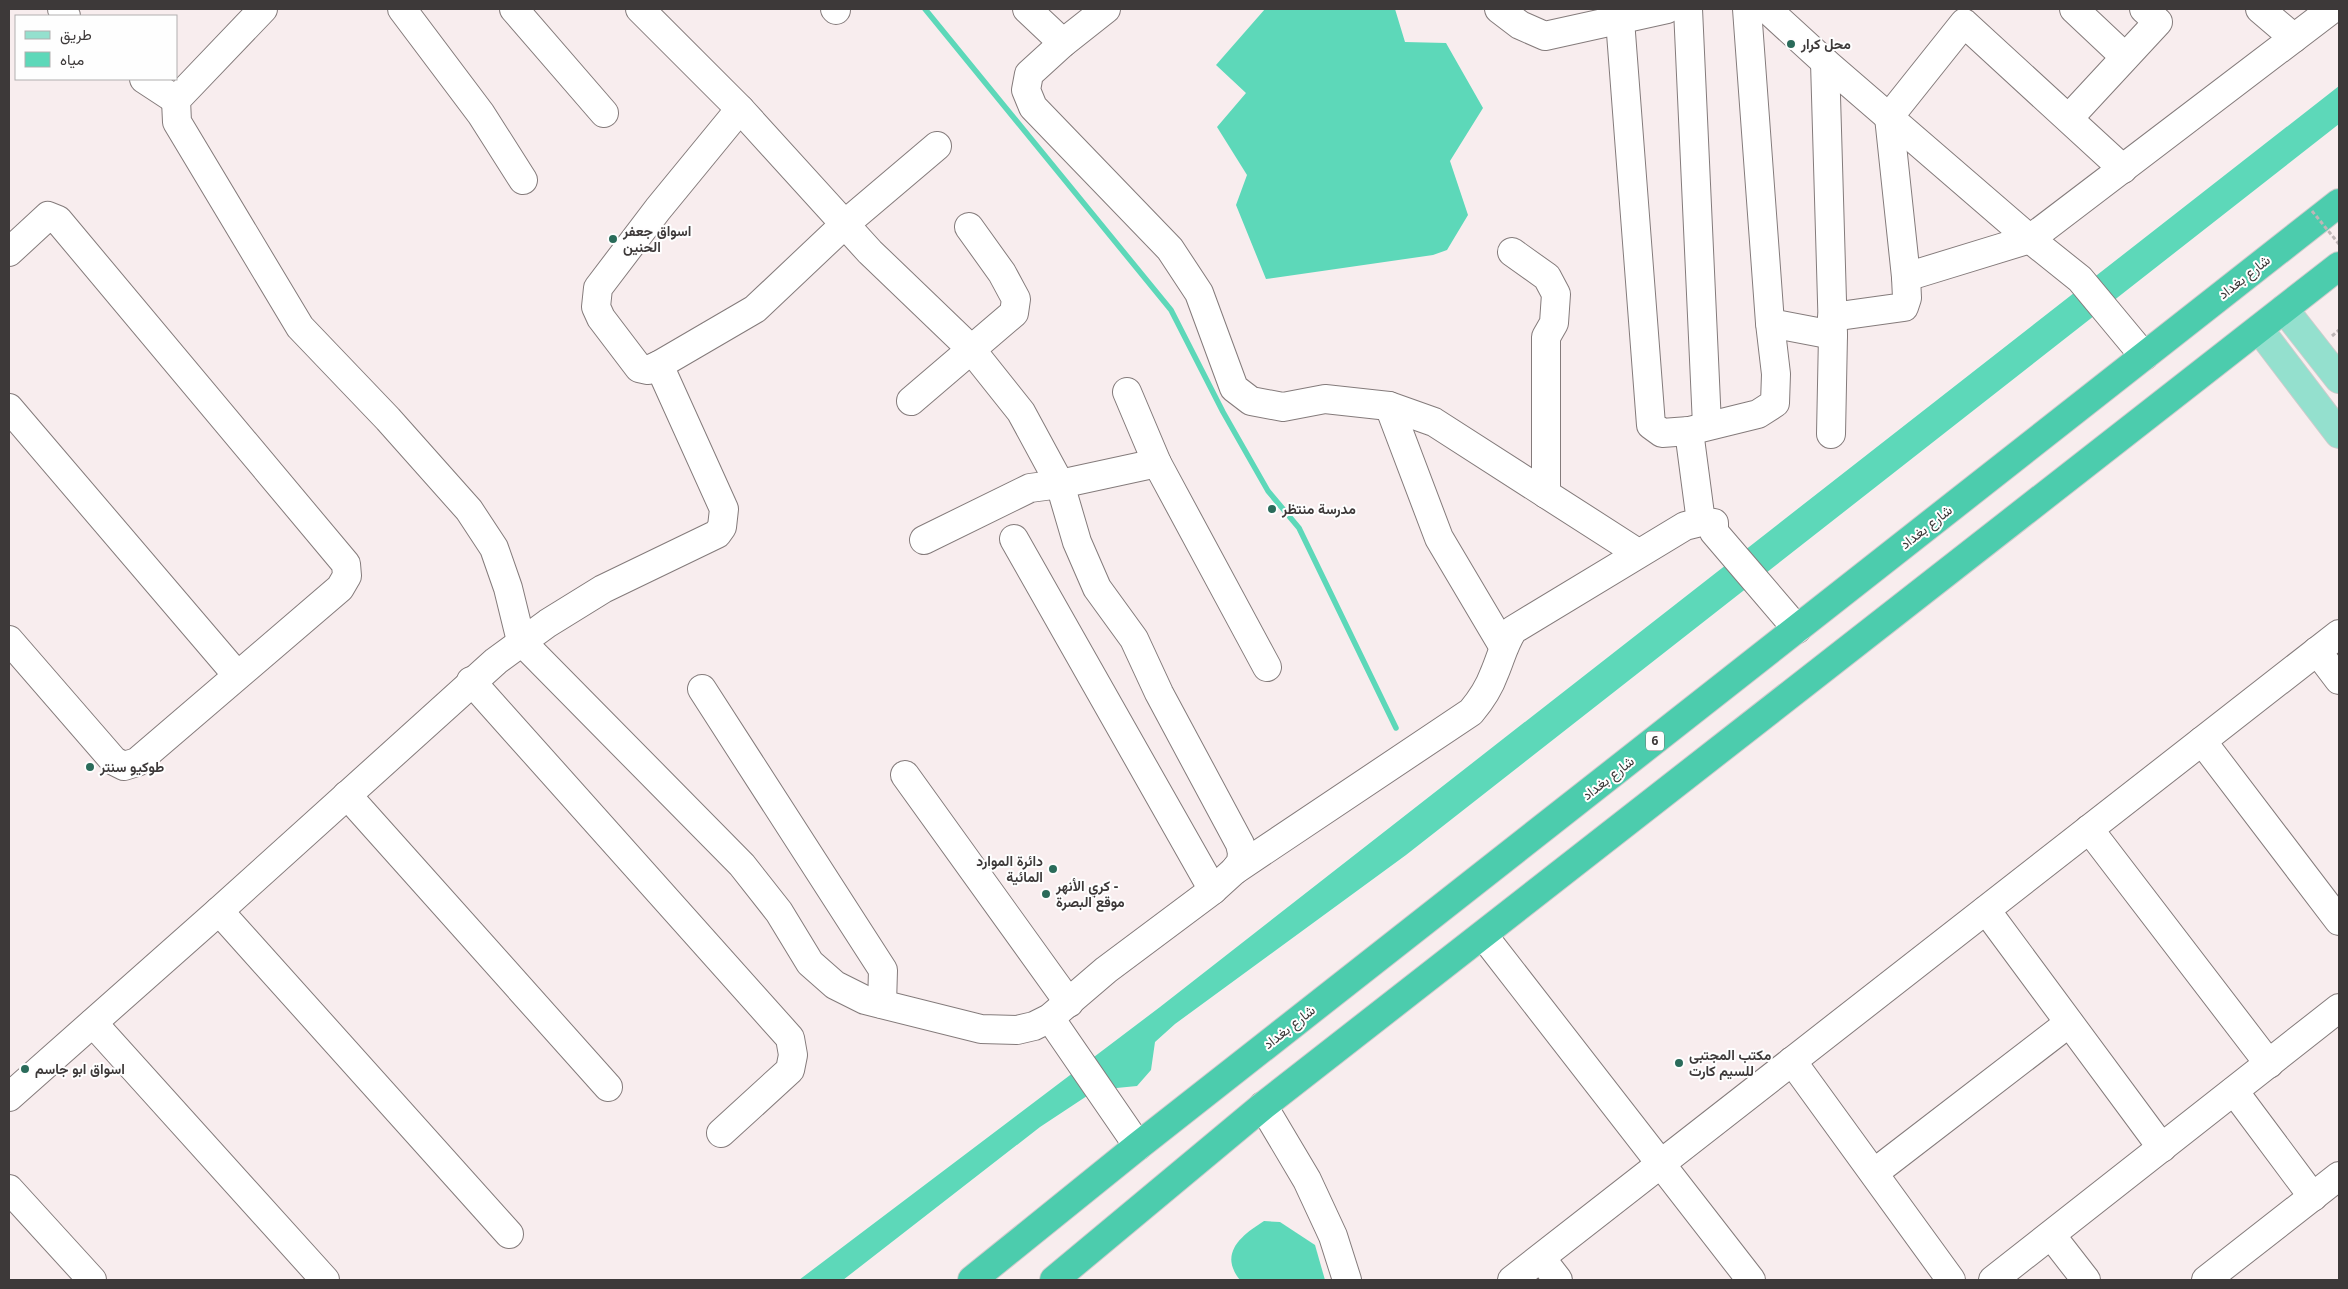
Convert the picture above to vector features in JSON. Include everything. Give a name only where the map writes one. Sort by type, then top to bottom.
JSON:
[{"type":"highway","name":"شارع بغداد","points":[[972,1280],[1138,1146],[2339,202]]},
{"type":"highway","points":[[1054,1280],[1263,1106],[2339,266]]},
{"type":"main road","points":[[2284,309],[2339,379]]},
{"type":"main road","points":[[2259,329],[2339,434]]},
{"type":"street","points":[[263,9],[176,100],[177,122],[300,327],[395,426],[469,510],[494,548],[508,588],[521,641],[742,865],[779,912],[810,963],[822,975],[850,994],[981,1029],[999,1030],[1034,1026],[1060,1010],[1106,970],[1213,890],[1235,870],[1471,712],[1484,696],[1495,674],[1503,646],[1514,630],[1685,526],[1708,527]]},
{"type":"street","points":[[402,9],[481,114],[523,180]]},
{"type":"street","points":[[514,9],[604,113]]},
{"type":"street","points":[[640,9],[740,109],[870,252],[970,348],[1021,412],[1060,484],[1077,542],[1086,565],[1110,609],[1134,639],[1159,693],[1240,844],[1241,862],[1235,870]]},
{"type":"street","points":[[1027,9],[1063,43]]},
{"type":"street","points":[[1106,9],[1063,43],[1029,74],[1026,90],[1033,107],[1170,249],[1199,293],[1234,388],[1252,401],[1283,407],[1325,399],[1389,406],[1434,422],[1638,553]]},
{"type":"street","points":[[1499,9],[1520,25],[1545,36],[1667,9]]},
{"type":"street","points":[[1688,9],[1698,428],[1708,527],[1780,607],[1797,629]]},
{"type":"street","points":[[1620,20],[1652,425],[1662,434],[1758,414],[1775,404],[1776,374],[1770,323],[1747,9]]},
{"type":"street","points":[[1767,9],[1825,62],[2030,239],[2080,279],[2144,356]]},
{"type":"street","points":[[2074,9],[2125,57]]},
{"type":"street","points":[[2068,118],[2158,22],[2144,9]]},
{"type":"street","points":[[2260,9],[2294,38]]},
{"type":"street","points":[[1906,277],[2030,239],[2332,9]]},
{"type":"street","points":[[1770,323],[1833,326],[1904,307],[1907,298],[1906,277],[1889,117],[1964,23],[2123,169]]},
{"type":"street","points":[[1825,62],[1833,326],[1831,434]]},
{"type":"street","points":[[146,80],[176,100]]},
{"type":"street","points":[[740,109],[658,209],[598,288],[596,307],[601,318],[639,368],[648,370],[659,365],[755,309],[845,224],[937,146]]},
{"type":"street","points":[[9,252],[48,216],[58,220],[346,564],[347,576],[340,588],[236,675],[138,762],[124,766],[114,761],[9,640]]},
{"type":"street","points":[[911,401],[970,348],[1014,313],[1016,299],[1002,273],[969,227]]},
{"type":"street","points":[[1512,252],[1547,277],[1556,294],[1554,323],[1546,337],[1546,494]]},
{"type":"street","points":[[9,1097],[220,911],[471,681],[521,641],[603,589],[638,571],[710,540],[717,534],[722,527],[724,509],[659,365]]},
{"type":"street","points":[[1127,392],[1156,464],[1268,667]]},
{"type":"street","points":[[1389,406],[1439,538],[1503,646]]},
{"type":"street","points":[[9,408],[236,675]]},
{"type":"street","points":[[924,540],[1030,488],[1060,484],[1156,464]]},
{"type":"street","points":[[1014,539],[1213,890]]},
{"type":"street","points":[[1512,1280],[2339,634]]},
{"type":"street","points":[[2317,651],[2339,680]]},
{"type":"street","points":[[471,681],[790,1038],[793,1055],[790,1070],[721,1133]]},
{"type":"street","points":[[702,689],[882,970],[882,1004]]},
{"type":"street","points":[[2202,742],[2339,921]]},
{"type":"street","points":[[905,775],[1060,1010],[1076,1056],[1138,1146]]},
{"type":"street","points":[[347,795],[608,1087]]},
{"type":"street","points":[[2089,829],[2268,1064]]},
{"type":"street","points":[[1986,910],[2162,1148]]},
{"type":"street","points":[[220,911],[509,1234]]},
{"type":"street","points":[[1482,935],[1751,1280]]},
{"type":"street","points":[[1993,1280],[2339,1008]]},
{"type":"street","points":[[93,1023],[325,1280]]},
{"type":"street","points":[[1874,1173],[2069,1023]]},
{"type":"street","points":[[1792,1061],[1951,1280]]},
{"type":"street","points":[[2234,1091],[2313,1197]]},
{"type":"street","points":[[1263,1106],[1308,1180],[1333,1236],[1347,1280]]},
{"type":"street","points":[[2206,1280],[2339,1176]]},
{"type":"street","points":[[9,1189],[92,1280]]},
{"type":"street","points":[[2051,1235],[2086,1280]]},
{"type":"street","points":[[1541,1258],[1558,1280]]},
{"type":"path","points":[[2312,211],[2339,244]]},
{"type":"water","points":[[1265,9],[1395,9],[1405,42],[1446,43],[1483,108],[1450,161],[1468,215],[1447,250],[1433,255],[1266,279],[1236,205],[1247,175],[1217,127],[1246,93],[1216,65]]},
{"type":"water","points":[[2339,86],[2339,124],[1406,855],[1175,1024],[1155,1042],[1151,1070],[1137,1086],[1096,1090],[1040,1127],[843,1280],[799,1280],[1160,1007]]},
{"type":"water","points":[[1264,1221],[1280,1222],[1315,1245],[1325,1280],[1240,1280],[1231,1261],[1232,1253],[1248,1232]]},
{"type":"waterway","points":[[925,9],[1171,310],[1223,412],[1268,491],[1299,528],[1396,728]]},
{"type":"place","name":"محل كرار","points":[[1791,44]]},
{"type":"place","name":"اسواق جعفر الحنين","points":[[613,239]]},
{"type":"place","name":"مدرسة منتظر","points":[[1272,509]]},
{"type":"place","name":"طوكيو سنتر","points":[[90,767]]},
{"type":"place","name":"دائرة الموارد المائية","points":[[1053,869]]},
{"type":"place","name":"كري الأنهر - موقع البصرة","points":[[1046,894]]},
{"type":"place","name":"مكتب المجتبى للسيم كارت","points":[[1679,1063]]},
{"type":"place","name":"اسواق ابو جاسم","points":[[25,1069]]}]
